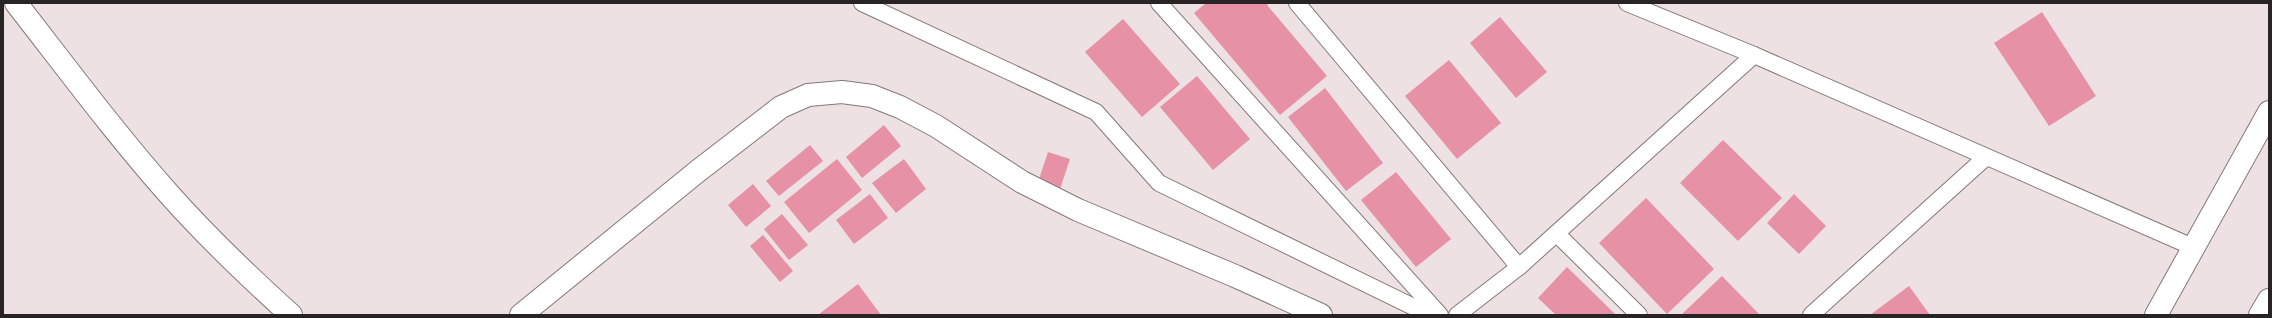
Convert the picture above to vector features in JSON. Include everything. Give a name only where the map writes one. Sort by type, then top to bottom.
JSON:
[{"type":"street","points":[[16,3],[135,155],[169,194],[240,269],[291,315]]},
{"type":"street","points":[[521,315],[698,171],[781,107],[808,95],[842,92],[872,96],[900,106],[936,126],[1022,182],[1078,210],[1235,276],[1321,315]]},
{"type":"street","points":[[2156,315],[2195,248],[2269,112]]},
{"type":"street","points":[[2260,315],[2269,300]]},
{"type":"lane","points":[[862,3],[1096,112],[1159,183],[1430,315]]},
{"type":"lane","points":[[1159,3],[1440,315]]},
{"type":"lane","points":[[1297,3],[1518,267]]},
{"type":"lane","points":[[1627,3],[1754,55],[1985,158],[2195,248]]},
{"type":"lane","points":[[1457,315],[1557,234],[1754,55]]},
{"type":"lane","points":[[1811,315],[1985,158]]},
{"type":"lane","points":[[1557,234],[1639,315]]},
{"type":"building","points":[[1206,3],[1270,3],[1267,5],[1327,76],[1280,115],[1194,13]]},
{"type":"building","points":[[2042,12],[2096,96],[2049,126],[1994,43]]},
{"type":"building","points":[[1500,17],[1547,72],[1516,98],[1470,43]]},
{"type":"building","points":[[1123,19],[1180,84],[1142,117],[1085,52]]},
{"type":"building","points":[[1449,60],[1501,123],[1457,159],[1405,96]]},
{"type":"building","points":[[1197,76],[1250,139],[1213,170],[1160,107]]},
{"type":"building","points":[[1325,88],[1383,163],[1346,191],[1288,117]]},
{"type":"building","points":[[884,125],[901,146],[862,178],[846,157]]},
{"type":"building","points":[[1723,140],[1782,198],[1738,241],[1680,183]]},
{"type":"building","points":[[810,145],[823,161],[779,196],[766,181]]},
{"type":"building","points":[[1048,152],[1070,159],[1060,189],[1038,182]]},
{"type":"building","points":[[837,159],[862,190],[809,233],[784,202]]},
{"type":"building","points":[[904,159],[926,189],[896,213],[872,183]]},
{"type":"building","points":[[1396,172],[1451,239],[1416,267],[1361,200]]},
{"type":"building","points":[[753,184],[771,206],[746,227],[728,205]]},
{"type":"building","points":[[870,194],[888,218],[854,244],[836,220]]},
{"type":"building","points":[[1794,194],[1826,226],[1799,254],[1767,223]]},
{"type":"building","points":[[1646,198],[1714,269],[1667,314],[1599,243]]},
{"type":"building","points":[[782,214],[808,245],[789,260],[764,229]]},
{"type":"building","points":[[763,235],[793,271],[780,282],[750,246]]},
{"type":"building","points":[[1567,267],[1616,315],[1556,315],[1538,298]]},
{"type":"building","points":[[1722,276],[1760,315],[1681,315]]},
{"type":"building","points":[[858,284],[881,315],[818,315]]},
{"type":"building","points":[[1909,286],[1930,315],[1870,315]]}]
